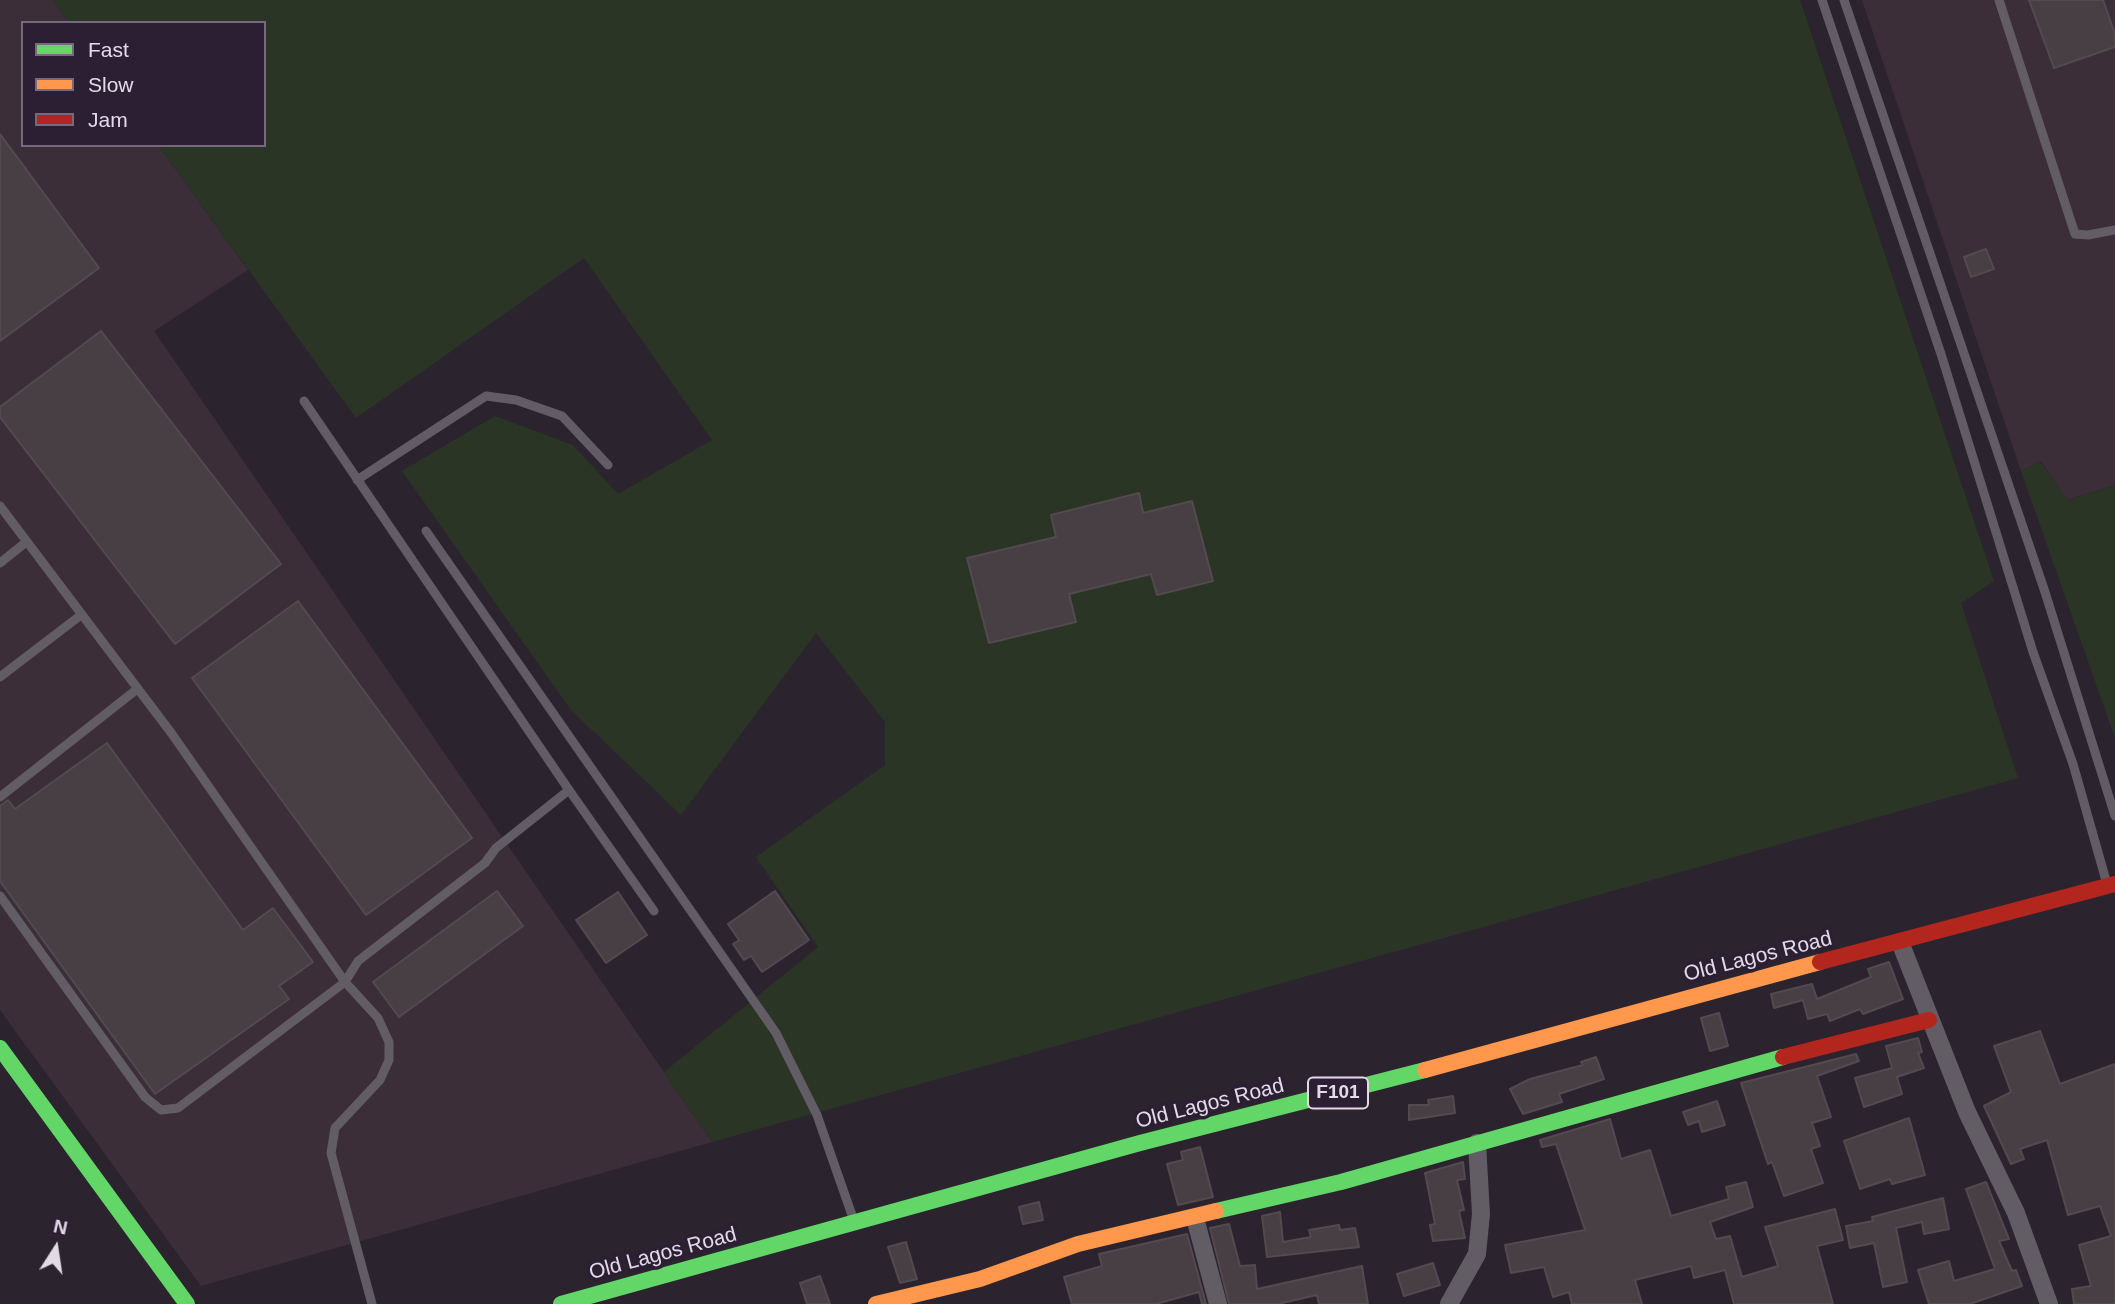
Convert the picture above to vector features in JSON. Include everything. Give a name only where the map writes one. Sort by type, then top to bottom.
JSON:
[{"type":"main road","name":"Old Lagos Road","points":[[561,1304],[1140,1143],[1384,1082],[1678,999],[2111,885]]},
{"type":"main road","points":[[876,1304],[980,1279],[1078,1244],[1341,1182],[1703,1077],[1929,1020]]},
{"type":"main road","points":[[0,1048],[187,1304]]},
{"type":"street","points":[[1900,942],[1967,1112],[2016,1213],[2044,1303]]},
{"type":"street","points":[[1449,1304],[1477,1254],[1481,1214],[1477,1143]]},
{"type":"street","points":[[1195,1218],[1218,1304]]},
{"type":"lane","points":[[1822,0],[1941,354],[2033,652],[2073,764],[2111,885]]},
{"type":"lane","points":[[1844,0],[2045,592],[2115,816]]},
{"type":"lane","points":[[1999,0],[2075,233],[2088,235],[2115,230]]},
{"type":"lane","points":[[358,481],[486,396],[516,400],[562,416],[608,464]]},
{"type":"lane","points":[[304,401],[654,911]]},
{"type":"lane","points":[[0,506],[248,840],[345,982],[378,1018],[389,1042],[389,1060],[380,1080],[335,1128],[331,1153],[372,1304]]},
{"type":"lane","points":[[426,531],[776,1033],[817,1115],[855,1223]]},
{"type":"lane","points":[[0,563],[25,543]]},
{"type":"lane","points":[[0,677],[81,615]]},
{"type":"lane","points":[[0,797],[136,690]]},
{"type":"lane","points":[[0,896],[145,1097],[161,1110],[178,1108],[345,982],[358,961],[485,863],[496,848],[569,790]]},
{"type":"shaded area","points":[[0,0],[53,0],[68,21],[21,21],[21,147],[159,147],[248,270],[154,331],[712,1142],[201,1286],[0,1010]]},
{"type":"shaded area","points":[[1862,0],[2115,0],[2115,485],[2067,500],[2041,461],[2021,471]]},
{"type":"green space","points":[[53,0],[1800,0],[1994,581],[1961,603],[2018,778],[712,1142],[664,1072],[818,947],[756,857],[885,765],[885,722],[816,633],[681,815],[571,710],[402,471],[495,416],[573,445],[618,494],[712,440],[584,258],[356,418],[159,147],[266,147],[266,21],[68,21]]},
{"type":"green space","points":[[2040,461],[2068,500],[2115,485],[2115,738],[2021,471]]},
{"type":"building","points":[[2029,0],[2103,0],[2115,34],[2115,47],[2054,68]]},
{"type":"building","points":[[0,134],[99,268],[0,341]]},
{"type":"building","points":[[1986,249],[1994,269],[1971,277],[1964,257]]},
{"type":"building","points":[[101,331],[281,564],[175,644],[0,417],[0,407]]},
{"type":"building","points":[[1139,493],[1143,513],[1192,501],[1213,581],[1157,595],[1151,574],[1069,594],[1076,622],[989,643],[967,558],[1056,537],[1051,515]]},
{"type":"building","points":[[298,601],[472,838],[366,915],[192,678]]},
{"type":"building","points":[[107,743],[243,930],[273,908],[313,962],[279,986],[289,999],[155,1094],[0,881],[0,806],[8,800],[15,809]]},
{"type":"building","points":[[497,891],[523,926],[399,1017],[373,982]]},
{"type":"building","points":[[775,891],[809,940],[762,972],[751,956],[744,960],[733,944],[739,940],[728,924]]},
{"type":"building","points":[[618,892],[647,935],[606,963],[576,920]]},
{"type":"building","points":[[1889,962],[1903,999],[1863,1014],[1860,1009],[1830,1021],[1827,1014],[1808,1019],[1803,1000],[1774,1008],[1771,994],[1812,984],[1817,999],[1871,977],[1868,969]]},
{"type":"building","points":[[1719,1013],[1728,1046],[1710,1051],[1701,1018]]},
{"type":"building","points":[[2040,1031],[2060,1084],[2115,1064],[2115,1304],[2074,1304],[2072,1289],[2091,1286],[2079,1245],[2111,1236],[2100,1206],[2068,1215],[2047,1140],[2020,1149],[2024,1159],[2011,1164],[1984,1106],[2011,1092],[1994,1046]]},
{"type":"building","points":[[1918,1038],[1922,1052],[1918,1053],[1924,1068],[1897,1077],[1902,1094],[1864,1107],[1855,1078],[1892,1068],[1886,1046]]},
{"type":"building","points":[[1856,1054],[1859,1061],[1817,1076],[1831,1117],[1812,1123],[1820,1146],[1811,1149],[1823,1183],[1784,1196],[1772,1162],[1768,1164],[1741,1083]]},
{"type":"building","points":[[1596,1057],[1604,1079],[1559,1094],[1562,1102],[1523,1114],[1510,1089],[1530,1079],[1583,1065],[1581,1062]]},
{"type":"building","points":[[1453,1096],[1455,1113],[1409,1120],[1409,1105],[1429,1105],[1428,1100]]},
{"type":"building","points":[[1717,1101],[1725,1125],[1702,1132],[1699,1121],[1688,1125],[1683,1112]]},
{"type":"building","points":[[1909,1118],[1925,1175],[1892,1184],[1890,1179],[1860,1189],[1844,1141]]},
{"type":"building","points":[[1610,1119],[1621,1159],[1650,1150],[1671,1216],[1729,1199],[1726,1187],[1746,1182],[1753,1207],[1710,1222],[1716,1239],[1730,1236],[1742,1277],[1778,1266],[1765,1227],[1835,1209],[1843,1240],[1817,1246],[1833,1304],[1734,1304],[1725,1270],[1694,1278],[1691,1266],[1635,1280],[1642,1304],[1572,1304],[1569,1292],[1553,1297],[1544,1267],[1511,1273],[1505,1245],[1585,1230],[1556,1144],[1542,1147],[1540,1140]]},
{"type":"building","points":[[1200,1147],[1213,1197],[1178,1205],[1167,1164],[1183,1160],[1181,1152]]},
{"type":"building","points":[[1463,1162],[1465,1179],[1457,1180],[1464,1210],[1459,1211],[1465,1238],[1433,1241],[1430,1225],[1435,1224],[1425,1173]]},
{"type":"building","points":[[1986,1182],[2009,1239],[1999,1241],[2022,1286],[1970,1304],[1929,1304],[1918,1270],[1949,1261],[1954,1281],[1995,1269],[1966,1189]]},
{"type":"building","points":[[1943,1198],[1949,1229],[1924,1234],[1922,1222],[1896,1228],[1907,1282],[1883,1287],[1874,1243],[1850,1248],[1846,1226],[1873,1221],[1872,1217]]},
{"type":"building","points":[[1039,1202],[1043,1220],[1023,1224],[1019,1207]]},
{"type":"building","points":[[1280,1212],[1283,1242],[1311,1237],[1309,1230],[1339,1225],[1340,1230],[1355,1228],[1359,1247],[1267,1257],[1262,1216]]},
{"type":"building","points":[[1229,1224],[1240,1266],[1255,1265],[1257,1289],[1362,1266],[1368,1304],[1319,1304],[1317,1295],[1278,1304],[1229,1304],[1210,1228]]},
{"type":"building","points":[[1187,1234],[1206,1304],[1202,1304],[1199,1292],[1156,1304],[1072,1304],[1064,1277],[1102,1266],[1099,1254]]},
{"type":"building","points":[[906,1242],[917,1279],[900,1283],[888,1247]]},
{"type":"building","points":[[1433,1263],[1440,1285],[1404,1296],[1397,1274]]},
{"type":"building","points":[[820,1276],[830,1304],[807,1304],[800,1283]]},
{"type":"traffic: fast","points":[[0,1048],[187,1304]]},
{"type":"traffic: fast","points":[[1216,1211],[1341,1182],[1783,1057]]},
{"type":"traffic: fast","points":[[561,1304],[1140,1143],[1425,1070]]},
{"type":"traffic: slow","points":[[1425,1070],[1820,962]]},
{"type":"traffic: slow","points":[[876,1304],[980,1279],[1078,1244],[1216,1211]]},
{"type":"traffic: jam","points":[[1820,962],[2115,884]]},
{"type":"traffic: jam","points":[[1783,1057],[1929,1020]]}]
